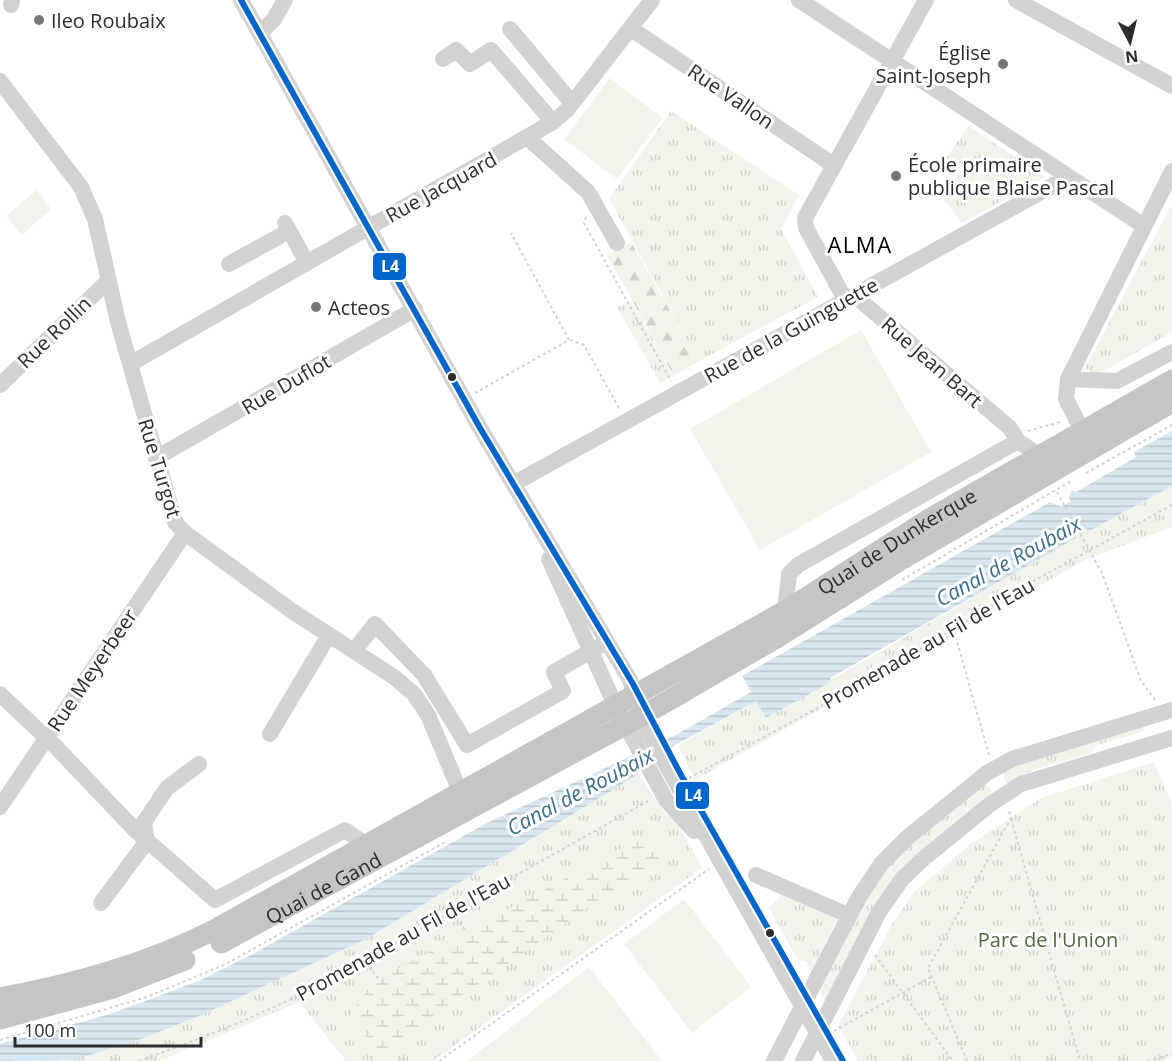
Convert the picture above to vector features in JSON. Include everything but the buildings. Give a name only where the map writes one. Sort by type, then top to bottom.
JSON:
[{"type":"main road","name":"Quai de Dunkerque","points":[[635,714],[785,611],[929,519],[1172,380]]},
{"type":"main road","name":"Quai de Dunkerque","points":[[635,714],[1082,432],[1172,402]]},
{"type":"main road","name":"Quai de Gand","points":[[0,1012],[194,940],[461,794],[635,714]]},
{"type":"main road","name":"Quai de Gand","points":[[0,1012],[112,988],[206,950],[635,714]]},
{"type":"street","points":[[241,0],[513,484],[549,543],[598,647],[635,714]]},
{"type":"street","points":[[260,34],[274,20],[285,0]]},
{"type":"street","name":"Rue Jacquard","points":[[130,364],[304,258],[370,227],[554,122],[572,103],[652,0]]},
{"type":"street","points":[[799,0],[1144,226]]},
{"type":"street","points":[[851,298],[804,223],[832,164],[926,0]]},
{"type":"street","points":[[1016,0],[1172,86]]},
{"type":"street","name":"Rue Vallon","points":[[630,28],[832,164]]},
{"type":"street","points":[[510,29],[572,103]]},
{"type":"street","points":[[443,59],[456,50],[470,64],[490,50],[554,122]]},
{"type":"street","name":"Rue Turgot","points":[[0,81],[86,195],[95,219],[130,364],[172,514],[185,533],[329,635],[394,677],[414,694],[428,715],[461,794]]},
{"type":"street","points":[[528,138],[592,197],[616,243]]},
{"type":"street","points":[[1082,432],[1065,395],[1068,379],[1172,171]]},
{"type":"street","name":"Rue de la Guinguette","points":[[513,484],[1068,177]]},
{"type":"street","points":[[229,264],[287,227],[304,258]]},
{"type":"street","name":"Rue Rollin","points":[[0,385],[109,280]]},
{"type":"street","name":"Rue Jean Bart","points":[[851,298],[969,393],[1040,456]]},
{"type":"street","name":"Rue Duflot","points":[[156,458],[416,309]]},
{"type":"street","points":[[1068,379],[1117,381],[1172,352]]},
{"type":"street","points":[[785,611],[789,574],[798,565],[1014,435]]},
{"type":"street","points":[[503,466],[553,567],[635,714],[670,783],[802,1007]]},
{"type":"street","name":"Rue Meyerbeer","points":[[0,807],[185,533]]},
{"type":"street","points":[[354,651],[375,624],[424,675],[467,744],[563,691],[554,672],[598,647]]},
{"type":"street","points":[[270,734],[329,635]]},
{"type":"street","points":[[0,694],[147,841],[214,900],[345,830],[368,846]]},
{"type":"street","points":[[774,1061],[848,915],[872,876],[894,850],[958,795],[993,770],[1029,752],[1168,711],[1172,737],[1032,779],[999,797],[917,864],[894,889],[875,919],[824,1028],[803,1061]]},
{"type":"street","points":[[101,903],[147,841],[144,822],[167,788],[199,764]]},
{"type":"street","points":[[670,783],[706,838],[802,1007]]},
{"type":"street","points":[[670,783],[666,800],[690,825],[802,1007],[824,1028],[843,1061]]},
{"type":"street","points":[[756,875],[848,915]]},
{"type":"street","points":[[824,1028],[833,1061]]},
{"type":"path","points":[[592,197],[584,223],[678,392]]},
{"type":"path","points":[[511,233],[569,340],[584,345],[626,421]]},
{"type":"path","points":[[465,398],[569,340]]},
{"type":"path","points":[[1014,435],[1055,424],[1082,432]]},
{"type":"path","points":[[1057,492],[1102,573],[1141,681],[1168,711]]},
{"type":"path","name":"Promenade au Fil de l'Eau","points":[[139,1061],[227,1028],[314,989],[452,912],[670,783],[876,676],[1089,550],[1172,505]]},
{"type":"path","points":[[953,630],[993,770]]},
{"type":"path","points":[[1000,810],[1007,805],[1080,1061]]},
{"type":"path","points":[[967,1061],[928,968],[1011,818]]},
{"type":"path","points":[[439,1061],[709,868]]},
{"type":"path","points":[[452,912],[465,930]]},
{"type":"path","points":[[872,950],[953,1061]]},
{"type":"path","points":[[364,961],[378,978]]},
{"type":"path","points":[[824,1028],[831,1033],[932,976]]},
{"type":"path","points":[[1148,1061],[1172,1054]]},
{"type":"green space","points":[[610,78],[663,118],[617,179],[564,139]]},
{"type":"green space","points":[[671,111],[799,195],[781,229],[818,297],[699,361],[609,199]]},
{"type":"green space","points":[[968,126],[1045,177],[962,223],[938,192],[964,171],[945,160]]},
{"type":"green space","points":[[36,190],[51,209],[22,235],[6,216]]},
{"type":"green space","points":[[1172,204],[1172,332],[1097,375],[1085,368]]},
{"type":"green space","points":[[631,242],[699,361],[674,376],[607,255]]},
{"type":"green space","points":[[631,301],[674,376],[660,383],[617,307]]},
{"type":"green space","points":[[861,330],[931,452],[760,550],[690,429]]},
{"type":"green space","points":[[1172,486],[1172,527],[1085,560],[695,780],[678,745],[756,701],[767,717],[1077,537],[1075,532],[1078,530],[1130,509]]},
{"type":"green space","points":[[1143,725],[1144,731],[1098,745],[1091,753],[1033,770],[1006,784],[1003,772],[1029,759]]},
{"type":"green space","name":"Parc de l'Union","points":[[1154,762],[1172,805],[1172,1058],[1160,1061],[858,1061],[838,1026],[891,926],[915,891],[973,842],[1041,798]]},
{"type":"green space","points":[[638,774],[663,811],[677,822],[702,868],[433,1061],[346,1061],[299,1002],[160,1061],[66,1061],[115,1048],[197,1017],[366,939]]},
{"type":"green space","points":[[985,783],[992,792],[923,848],[888,886],[825,1001],[820,988],[869,892],[893,859]]},
{"type":"green space","points":[[660,841],[661,857],[378,1054],[350,1015],[373,982],[633,842]]},
{"type":"green space","points":[[784,892],[837,919],[811,973],[806,962],[798,960],[769,908]]},
{"type":"green space","points":[[684,899],[751,987],[692,1033],[624,944]]},
{"type":"green space","points":[[589,967],[662,1061],[467,1061]]},
{"type":"water","name":"Canal de Roubaix","points":[[1172,431],[1172,486],[1089,531],[1084,527],[1075,532],[1076,538],[830,678],[832,681],[766,718],[756,701],[635,767],[638,774],[366,939],[197,1017],[133,1042],[73,1060],[0,1061],[0,1044],[107,1015],[199,981],[251,955],[485,824],[674,736],[751,692],[742,676],[1050,502],[1061,507],[1070,502],[1069,496],[1072,491],[1076,492],[1136,457],[1134,452]]},
{"type":"transit line","name":"L4","points":[[241,0],[480,428],[633,684],[681,775],[843,1061]]},
{"type":"place","name":"Ileo Roubaix","points":[[39,20]]},
{"type":"place","name":"Église Saint-Joseph","points":[[1003,64]]},
{"type":"place","name":"École primaire publique Blaise Pascal","points":[[896,176]]},
{"type":"place","name":"Acteos","points":[[316,307]]},
{"type":"district","name":"ALMA","points":[[860,244]]}]
